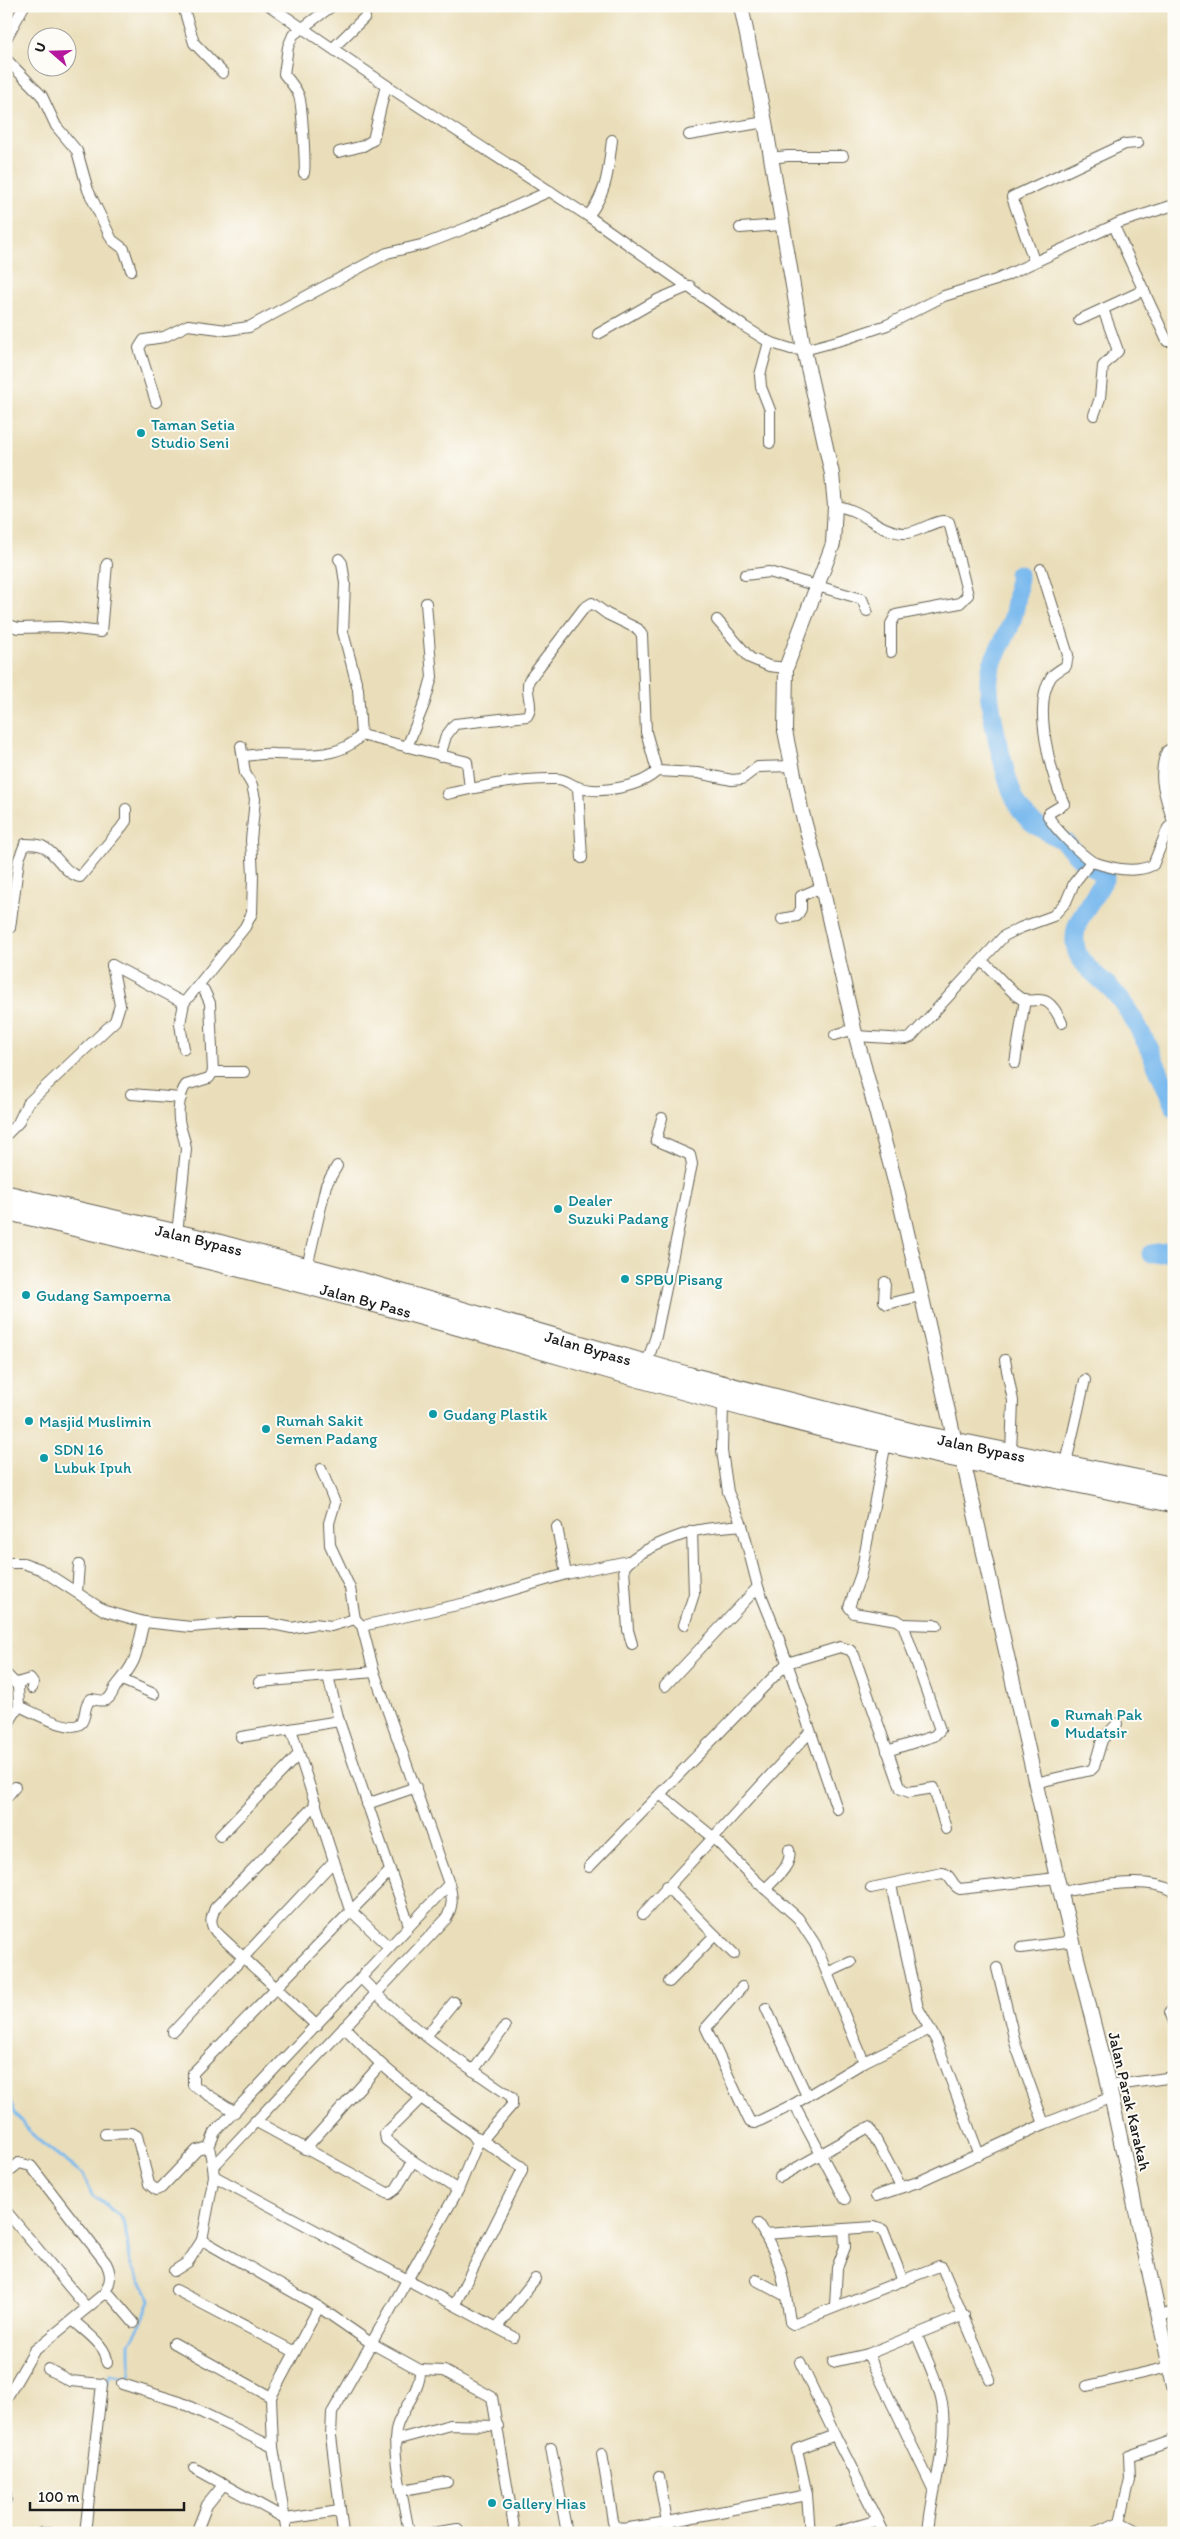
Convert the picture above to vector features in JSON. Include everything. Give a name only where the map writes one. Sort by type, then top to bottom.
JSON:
[{"type":"highway","name":"Jalan Bypass","points":[[6,1195],[177,1234],[316,1276],[646,1365],[955,1442],[1174,1487]]},
{"type":"highway","name":"Jalan By Pass","points":[[6,1210],[202,1256],[316,1276],[723,1402]]},
{"type":"highway","name":"Jalan Bypass","points":[[723,1402],[963,1460],[1174,1503]]},
{"type":"street","points":[[6,39],[24,6]]},
{"type":"street","points":[[183,6],[194,44],[222,73]]},
{"type":"street","points":[[270,6],[386,85],[588,216],[770,342],[804,350],[886,325],[944,296],[996,280],[1114,226],[1174,205]]},
{"type":"street","points":[[304,173],[306,168],[300,100],[296,89],[284,74],[291,38],[302,27],[332,6]]},
{"type":"street","name":"Jalan Parak Karakah","points":[[741,6],[765,122],[804,350],[832,474],[835,506],[833,544],[786,668],[785,731],[801,809],[822,887],[855,1033],[898,1193],[920,1296],[955,1442],[963,1460],[1056,1878],[1111,2092],[1174,2386]]},
{"type":"street","points":[[333,48],[365,17]]},
{"type":"street","points":[[6,59],[42,96],[56,126],[77,151],[88,190],[112,240],[124,249],[131,270]]},
{"type":"street","points":[[339,152],[363,146],[373,140],[386,85]]},
{"type":"street","points":[[689,135],[765,122]]},
{"type":"street","points":[[588,216],[599,202],[606,184],[612,140]]},
{"type":"street","points":[[1034,261],[1012,198],[1118,146],[1138,143]]},
{"type":"street","points":[[770,158],[788,156],[844,156]]},
{"type":"street","points":[[156,402],[139,348],[144,340],[164,338],[188,325],[227,330],[249,328],[387,253],[425,244],[469,227],[550,191]]},
{"type":"street","points":[[740,228],[782,225]]},
{"type":"street","points":[[1114,226],[1167,340]]},
{"type":"street","points":[[598,334],[659,299],[690,286]]},
{"type":"street","points":[[1080,320],[1144,290]]},
{"type":"street","points":[[1094,415],[1100,398],[1104,366],[1118,351],[1103,309]]},
{"type":"street","points":[[770,342],[760,375],[770,410],[770,443]]},
{"type":"street","points":[[835,506],[856,511],[887,528],[905,533],[940,522],[949,522],[968,595],[960,603],[896,615],[891,624],[891,652]]},
{"type":"street","points":[[184,1049],[180,1024],[184,1003],[250,919],[254,876],[251,840],[255,799],[252,785],[246,773],[242,751],[312,756],[355,742],[361,735],[358,689],[343,632],[345,582],[342,563],[339,559]]},
{"type":"street","points":[[6,624],[18,628],[60,627],[101,632],[107,564]]},
{"type":"street","points":[[1041,569],[1068,655],[1066,666],[1051,676],[1042,697],[1041,714],[1056,786],[1064,804],[1049,813],[1048,816],[1090,864],[1123,869],[1153,865],[1168,828],[1174,822],[1161,783],[1161,772],[1167,751],[1174,747]]},
{"type":"street","points":[[745,575],[769,572],[816,585],[862,599],[867,611]]},
{"type":"street","points":[[407,747],[425,702],[432,677],[426,603]]},
{"type":"street","points":[[440,756],[446,736],[456,724],[527,716],[529,714],[530,706],[527,688],[529,680],[584,608],[592,603],[607,614],[638,629],[642,635],[646,732],[657,771]]},
{"type":"street","points":[[716,620],[750,658],[769,666],[786,668]]},
{"type":"street","points":[[361,735],[467,762],[470,789]]},
{"type":"street","points":[[447,794],[509,782],[557,779],[566,780],[578,788],[613,790],[648,780],[657,771],[698,773],[732,780],[742,779],[758,767],[769,765],[792,766]]},
{"type":"street","points":[[578,788],[582,858]]},
{"type":"street","points":[[6,926],[10,928],[19,858],[25,844],[42,846],[61,860],[70,872],[80,877],[126,821],[126,809]]},
{"type":"street","points":[[835,1035],[855,1033],[906,1039],[911,1037],[1004,936],[1053,916],[1062,908],[1074,883],[1090,864]]},
{"type":"street","points":[[782,919],[797,916],[801,909],[801,896],[822,887]]},
{"type":"street","points":[[982,961],[1016,996],[1050,1002],[1062,1023]]},
{"type":"street","points":[[6,1136],[18,1123],[27,1104],[116,1021],[120,1005],[112,965],[184,1003]]},
{"type":"street","points":[[177,1234],[186,1149],[186,1139],[179,1120],[180,1098],[186,1085],[211,1077],[213,1072],[210,1003],[204,990]]},
{"type":"street","points":[[1015,1063],[1026,999]]},
{"type":"street","points":[[213,1072],[244,1072]]},
{"type":"street","points":[[131,1094],[180,1098]]},
{"type":"street","points":[[646,1365],[656,1336],[692,1164],[690,1156],[656,1140],[662,1118]]},
{"type":"street","points":[[316,1276],[326,1185],[337,1166]]},
{"type":"street","points":[[884,1282],[884,1301],[887,1304],[920,1296]]},
{"type":"street","points":[[1005,1360],[1013,1400],[1012,1453]]},
{"type":"street","points":[[1066,1464],[1085,1380]]},
{"type":"street","points":[[723,1402],[723,1470],[728,1492],[742,1525],[758,1587],[837,1809]]},
{"type":"street","points":[[886,1442],[861,1574],[849,1607],[854,1613],[897,1620],[903,1624],[938,1625]]},
{"type":"street","points":[[213,2172],[255,2121],[446,1919],[452,1903],[449,1884],[374,1672],[350,1588],[330,1545],[330,1523],[335,1503],[321,1469]]},
{"type":"street","points":[[6,1563],[18,1562],[31,1565],[54,1576],[105,1611],[144,1622],[191,1627],[267,1623],[292,1628],[314,1624],[331,1626],[359,1623],[475,1601],[566,1574],[628,1561],[641,1553],[692,1531],[742,1525]]},
{"type":"street","points":[[557,1527],[566,1574]]},
{"type":"street","points":[[684,1625],[694,1594],[692,1531]]},
{"type":"street","points":[[628,1561],[624,1568],[624,1578],[632,1644]]},
{"type":"street","points":[[77,1592],[79,1565]]},
{"type":"street","points":[[665,1686],[758,1587]]},
{"type":"street","points":[[20,1706],[73,1728],[81,1722],[88,1702],[91,1699],[107,1700],[136,1660],[144,1622]]},
{"type":"street","points":[[887,1751],[934,1736],[940,1730],[903,1624]]},
{"type":"street","points":[[589,1867],[786,1663],[840,1647],[850,1650],[854,1655],[901,1789],[909,1792],[930,1787],[936,1790],[946,1829]]},
{"type":"street","points":[[259,1682],[374,1672]]},
{"type":"street","points":[[6,1674],[17,1683],[20,1706],[6,1727]]},
{"type":"street","points":[[328,1676],[339,1721],[409,1925]]},
{"type":"street","points":[[17,1683],[30,1680],[33,1683],[32,1688]]},
{"type":"street","points":[[122,1680],[154,1694]]},
{"type":"street","points":[[241,1737],[339,1721]]},
{"type":"street","points":[[1035,1783],[1091,1770],[1094,1767],[1102,1740],[1117,1724]]},
{"type":"street","points":[[291,1729],[350,1910],[389,1947]]},
{"type":"street","points":[[643,1914],[666,1886],[714,1838],[810,1732]]},
{"type":"street","points":[[220,1836],[298,1755]]},
{"type":"street","points":[[6,1798],[15,1787]]},
{"type":"street","points":[[367,1804],[416,1787]]},
{"type":"street","points":[[660,1794],[714,1838],[765,1889],[798,1918],[815,1944],[864,2062]]},
{"type":"street","points":[[316,1804],[216,1908],[211,1918],[211,1925],[216,1932],[244,1956],[317,2026]]},
{"type":"street","points":[[765,1889],[779,1875],[788,1862],[791,1855],[789,1850]]},
{"type":"street","points":[[173,2032],[334,1861]]},
{"type":"street","points":[[235,2112],[193,2085],[193,2073],[390,1871]]},
{"type":"street","points":[[871,1888],[942,1872],[948,1875],[955,1887],[960,1889],[1056,1878]]},
{"type":"street","points":[[174,2271],[188,2262],[202,2240],[213,2172],[208,2146],[215,2132],[362,1979],[409,1925],[449,1884]]},
{"type":"street","points":[[1060,1892],[1112,1884],[1156,1885],[1174,1891]]},
{"type":"street","points":[[891,1885],[918,2008],[930,2029],[979,2154]]},
{"type":"street","points":[[666,1886],[734,1954]]},
{"type":"street","points":[[669,1982],[715,1935]]},
{"type":"street","points":[[1021,1948],[1073,1941]]},
{"type":"street","points":[[827,1973],[851,1962]]},
{"type":"street","points":[[996,1968],[1016,2046],[1044,2124]]},
{"type":"street","points":[[362,1979],[376,1994],[472,2071],[512,2097],[513,2102],[482,2140]]},
{"type":"street","points":[[742,1987],[706,2028],[750,2122],[755,2123],[794,2104],[864,2062],[930,2029]]},
{"type":"street","points":[[427,2035],[454,2002]]},
{"type":"street","points":[[766,2008],[807,2096]]},
{"type":"street","points":[[344,2027],[381,2064],[421,2098],[522,2167],[522,2171],[455,2304]]},
{"type":"street","points":[[472,2071],[505,2027]]},
{"type":"street","points":[[305,2149],[381,2064]]},
{"type":"street","points":[[876,2196],[918,2182],[1111,2092],[1174,2078]]},
{"type":"street","points":[[421,2098],[385,2137],[413,2161],[458,2190]]},
{"type":"street","points":[[794,2104],[845,2199]]},
{"type":"street","points":[[255,2121],[389,2194],[396,2189],[413,2161]]},
{"type":"street","points":[[780,2177],[869,2127],[902,2187]]},
{"type":"street","points":[[105,2134],[132,2133],[137,2136],[149,2184],[156,2190],[161,2188],[198,2150],[208,2146]]},
{"type":"street","points":[[342,2533],[330,2426],[339,2398],[458,2190],[478,2142],[472,2134]]},
{"type":"street","points":[[6,2174],[19,2163],[28,2163],[106,2263],[110,2272],[110,2279],[104,2294],[34,2351],[6,2399]]},
{"type":"street","points":[[213,2172],[514,2337]]},
{"type":"street","points":[[6,2211],[87,2308]]},
{"type":"street","points":[[758,2224],[775,2251],[790,2322],[793,2324],[939,2266],[942,2267],[964,2314],[990,2379]]},
{"type":"street","points":[[764,2234],[874,2226],[883,2230],[902,2281]]},
{"type":"street","points":[[836,2306],[837,2270],[845,2247],[844,2229]]},
{"type":"street","points":[[202,2240],[319,2307],[371,2343],[420,2370],[444,2371],[492,2398],[516,2533]]},
{"type":"street","points":[[497,2327],[534,2279]]},
{"type":"street","points":[[756,2280],[786,2296]]},
{"type":"street","points":[[176,2290],[295,2352]]},
{"type":"street","points":[[104,2294],[111,2296],[134,2322]]},
{"type":"street","points":[[287,2533],[273,2447],[271,2397],[319,2307]]},
{"type":"street","points":[[1160,2317],[1174,2311]]},
{"type":"street","points":[[833,2362],[868,2354],[964,2314]]},
{"type":"street","points":[[73,2320],[103,2349],[107,2357],[107,2363]]},
{"type":"street","points":[[917,2335],[939,2391],[943,2416],[940,2467],[933,2489],[928,2533]]},
{"type":"street","points":[[174,2343],[271,2397]]},
{"type":"street","points":[[868,2354],[933,2489]]},
{"type":"street","points":[[800,2362],[884,2533]]},
{"type":"street","points":[[1087,2386],[1169,2367]]},
{"type":"street","points":[[48,2369],[70,2381],[102,2384],[85,2533]]},
{"type":"street","points":[[409,2533],[395,2440],[397,2427],[417,2386],[420,2370]]},
{"type":"street","points":[[122,2384],[180,2402],[273,2447]]},
{"type":"street","points":[[395,2440],[450,2425],[498,2426]]},
{"type":"street","points":[[810,2533],[807,2495],[797,2449],[835,2435]]},
{"type":"street","points":[[1120,2522],[1130,2479],[1129,2456],[1174,2440]]},
{"type":"street","points":[[552,2448],[567,2533]]},
{"type":"street","points":[[602,2454],[613,2521],[616,2527],[622,2529],[668,2528],[807,2495]]},
{"type":"street","points":[[194,2468],[286,2519],[339,2511]]},
{"type":"street","points":[[659,2477],[668,2528]]},
{"type":"street","points":[[403,2490],[446,2482]]},
{"type":"street","points":[[196,2533],[208,2505],[224,2484]]},
{"type":"street","points":[[6,2494],[6,2500]]},
{"type":"street","points":[[834,2533],[878,2520]]},
{"type":"street","points":[[1093,2533],[1120,2522],[1141,2533]]},
{"type":"street","points":[[431,2533],[458,2529]]},
{"type":"street","points":[[42,2533],[49,2533]]},
{"type":"waterway","points":[[1018,574],[1017,597],[1013,619],[993,661],[989,679],[991,707],[1004,768],[1016,802],[1026,817],[1035,825],[1062,840],[1081,859],[1105,877],[1081,916],[1075,933],[1076,950],[1084,964],[1114,992],[1133,1018],[1174,1106]]},
{"type":"waterway","points":[[1151,1254],[1174,1251]]},
{"type":"waterway","points":[[6,2091],[15,2113],[24,2125],[38,2140],[83,2174],[92,2195],[121,2217],[125,2225],[130,2264],[148,2293],[150,2301],[141,2324],[130,2343],[130,2374],[125,2377],[110,2374],[106,2386]]},
{"type":"place","name":"Taman Setia Studio Seni","points":[[141,433]]},
{"type":"place","name":"Dealer Suzuki Padang","points":[[558,1209]]},
{"type":"place","name":"SPBU Pisang","points":[[625,1279]]},
{"type":"place","name":"Gudang Sampoerna","points":[[26,1295]]},
{"type":"place","name":"Gudang Plastik","points":[[433,1414]]},
{"type":"place","name":"Masjid Muslimin","points":[[29,1421]]},
{"type":"place","name":"Rumah Sakit Semen Padang","points":[[266,1429]]},
{"type":"place","name":"SDN 16 Lubuk Ipuh","points":[[44,1458]]},
{"type":"place","name":"Rumah Pak Mudatsir","points":[[1055,1723]]},
{"type":"place","name":"Gallery Hias","points":[[492,2503]]}]
